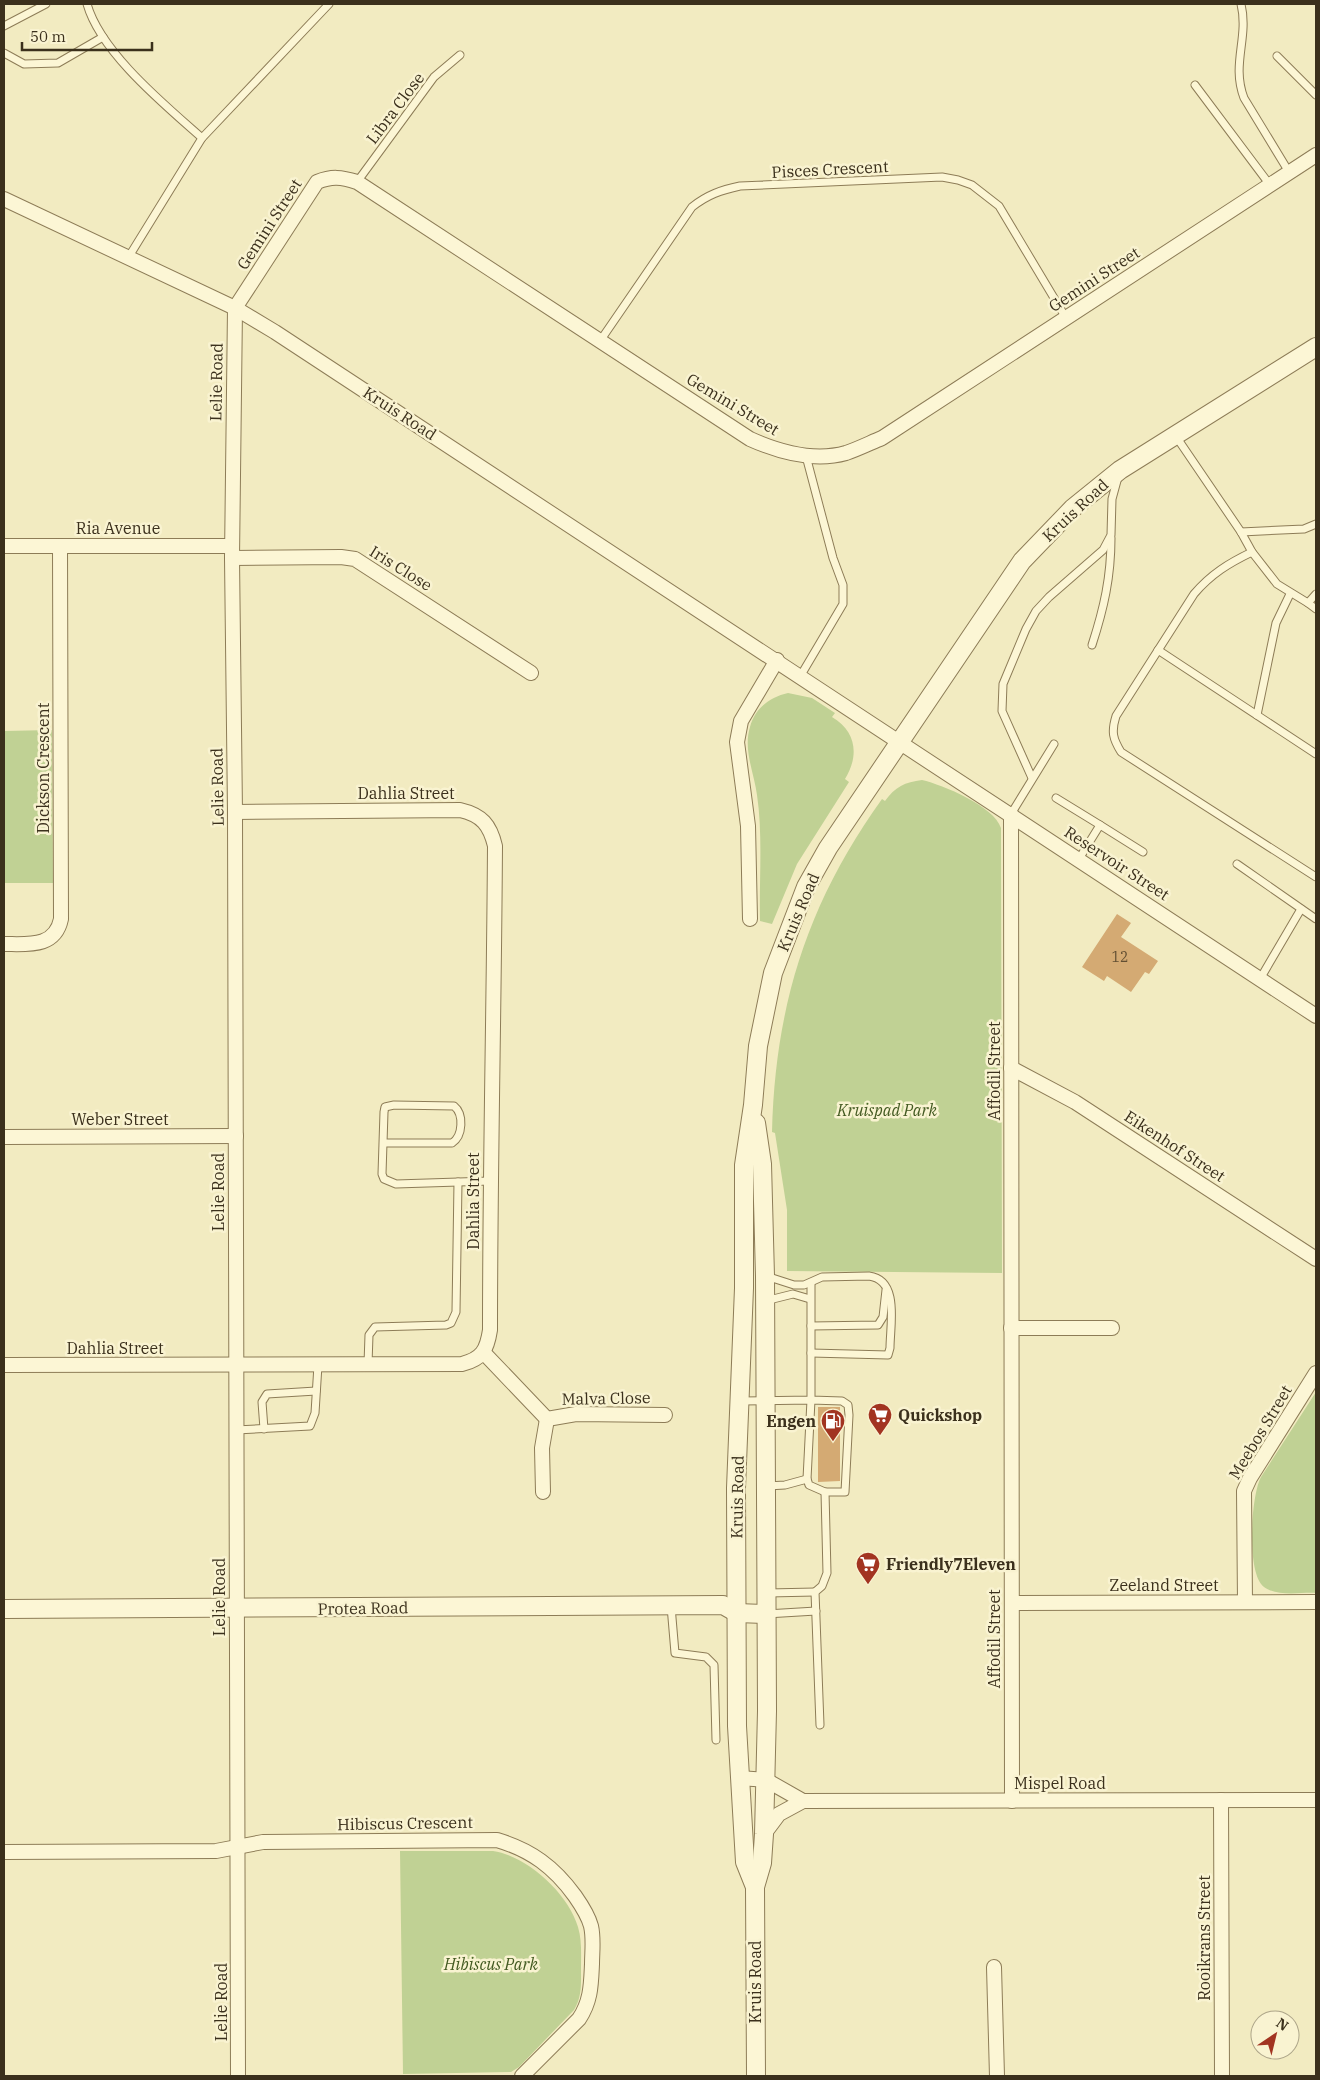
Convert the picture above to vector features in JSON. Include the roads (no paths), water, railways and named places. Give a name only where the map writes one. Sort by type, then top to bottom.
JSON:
[{"type":"street","name":"Gemini Street","points":[[234,308],[317,182],[327,178],[338,177],[357,182],[750,439],[776,451],[806,456],[844,453],[882,438],[1316,154]]},
{"type":"street","name":"Kruis Road","points":[[4,199],[234,308],[364,389],[899,741]]},
{"type":"street","name":"Lelie Road","points":[[234,308],[232,552],[235,812],[238,2076]]},
{"type":"street","name":"Kruis Road","points":[[755,1887],[745,1862],[730,1609],[737,1592],[738,1401],[744,1288],[744,1165],[753,1105],[758,1046],[770,987],[789,927],[806,888],[828,848],[1022,561],[1073,508],[1120,470],[1316,347]]},
{"type":"street","name":"Ria Avenue","points":[[4,546],[232,552]]},
{"type":"street","name":"Dickson Crescent","points":[[4,944],[38,944],[47,940],[59,928],[61,918],[60,546]]},
{"type":"street","name":"Iris Close","points":[[232,552],[354,559],[531,674]]},
{"type":"street","points":[[750,919],[748,826],[737,742],[738,730],[740,721],[777,660]]},
{"type":"street","name":"Reservoir Street","points":[[899,741],[1316,1016]]},
{"type":"street","name":"Dahlia Street","points":[[4,1365],[462,1364],[474,1361],[484,1353],[490,1330],[490,1180],[494,1079],[495,846],[491,831],[485,821],[474,813],[460,810],[235,812]]},
{"type":"street","name":"Affodil Street","points":[[1011,814],[1012,1801]]},
{"type":"street","name":"Eikenhof Street","points":[[1011,1068],[1075,1102],[1316,1259]]},
{"type":"street","name":"Kruis Road","points":[[753,1105],[762,1164],[767,1486],[766,1780],[762,1863],[755,1887],[756,2076]]},
{"type":"street","name":"Weber Street","points":[[4,1137],[236,1136]]},
{"type":"street","points":[[1011,1328],[1112,1328]]},
{"type":"street","name":"Malva Close","points":[[484,1353],[547,1419]]},
{"type":"street","name":"Meebos Street","points":[[1245,1602],[1244,1491],[1250,1478],[1316,1373]]},
{"type":"street","name":"Malva Close","points":[[547,1419],[576,1414],[665,1415]]},
{"type":"street","name":"Malva Close","points":[[543,1492],[542,1448],[547,1419]]},
{"type":"street","points":[[737,1592],[766,1593]]},
{"type":"street","name":"Zeeland Street","points":[[1012,1603],[1316,1602]]},
{"type":"street","name":"Protea Road","points":[[4,1609],[237,1610],[671,1606],[730,1609],[766,1614]]},
{"type":"street","name":"Mispel Road","points":[[739,1778],[766,1780],[803,1801]]},
{"type":"street","name":"Rooikrans Street","points":[[1221,1800],[1222,2076]]},
{"type":"street","name":"Mispel Road","points":[[764,1834],[778,1814],[803,1801],[1316,1800]]},
{"type":"street","name":"Hibiscus Crescent","points":[[4,1852],[216,1851],[263,1842],[496,1840],[530,1852],[551,1867],[563,1879],[585,1911],[591,1924],[593,1938],[589,2000],[579,2019],[522,2076]]},
{"type":"street","points":[[994,1967],[997,2076]]},
{"type":"lane","points":[[4,26],[46,4]]},
{"type":"lane","points":[[87,4],[103,37],[137,78],[202,138]]},
{"type":"lane","points":[[128,258],[202,138],[329,4]]},
{"type":"lane","points":[[1241,4],[1244,17],[1238,74],[1239,86],[1244,98],[1289,172]]},
{"type":"lane","points":[[4,53],[24,64],[58,63],[103,37]]},
{"type":"lane","name":"Libra Close","points":[[357,182],[434,77],[460,55]]},
{"type":"lane","points":[[1277,56],[1316,95]]},
{"type":"lane","points":[[1195,85],[1270,185]]},
{"type":"lane","name":"Pisces Crescent","points":[[600,342],[692,207],[706,196],[722,189],[750,186],[942,177],[972,185],[999,206],[1066,318]]},
{"type":"lane","points":[[1176,435],[1241,532],[1252,552],[1276,584],[1316,609]]},
{"type":"lane","points":[[801,676],[843,604],[843,585],[832,558],[806,456]]},
{"type":"lane","points":[[1092,645],[1106,601],[1111,559],[1112,499],[1120,470]]},
{"type":"lane","points":[[1241,532],[1304,529],[1316,524]]},
{"type":"lane","points":[[1032,778],[1004,720],[1001,703],[1003,684],[1026,629],[1036,611],[1049,597],[1103,550],[1111,535]]},
{"type":"lane","points":[[1252,552],[1223,566],[1207,578],[1194,594],[1116,716],[1112,729],[1114,740],[1121,752],[1316,877]]},
{"type":"lane","points":[[1257,715],[1276,623],[1290,594]]},
{"type":"lane","points":[[1308,603],[1316,594]]},
{"type":"lane","points":[[1158,650],[1316,754]]},
{"type":"lane","points":[[1011,814],[1054,744]]},
{"type":"lane","points":[[1056,798],[1143,852]]},
{"type":"lane","points":[[1079,859],[1100,825]]},
{"type":"lane","points":[[1237,864],[1316,919]]},
{"type":"lane","points":[[1260,979],[1301,909]]},
{"type":"lane","points":[[383,1142],[452,1143],[459,1136],[460,1111],[454,1106],[389,1105],[384,1112],[383,1142],[382,1174],[384,1179],[388,1183],[490,1180]]},
{"type":"lane","points":[[368,1364],[369,1335],[375,1327],[446,1325],[454,1318],[456,1312],[458,1182]]},
{"type":"lane","points":[[765,1276],[794,1285],[811,1283],[826,1276],[869,1276],[876,1277],[886,1285],[891,1300],[890,1348],[886,1356],[811,1353]]},
{"type":"lane","points":[[738,1401],[811,1400],[842,1401],[848,1405],[847,1488],[845,1492],[824,1492],[809,1486],[807,1479],[811,1400],[811,1283]]},
{"type":"lane","points":[[811,1326],[878,1326],[883,1317],[886,1285]]},
{"type":"lane","points":[[765,1301],[793,1294],[810,1299]]},
{"type":"lane","points":[[236,1430],[310,1426],[314,1422],[318,1365]]},
{"type":"lane","points":[[264,1429],[262,1402],[267,1394],[316,1391]]},
{"type":"lane","points":[[767,1486],[785,1485],[807,1479]]},
{"type":"lane","points":[[766,1593],[815,1592],[822,1586],[827,1573],[824,1492]]},
{"type":"lane","points":[[815,1592],[820,1725]]},
{"type":"lane","points":[[671,1606],[675,1653],[706,1657],[714,1664],[716,1740]]},
{"type":"lane","points":[[766,1614],[816,1611]]},
{"type":"place","name":"Quickshop","points":[[880,1436]]},
{"type":"place","name":"Engen","points":[[833,1442]]},
{"type":"place","name":"Friendly7Eleven","points":[[868,1585]]},
{"type":"park label","name":"Kruispad Park","points":[[887,1110]]},
{"type":"park label","name":"Hibiscus Park","points":[[491,1964]]}]
